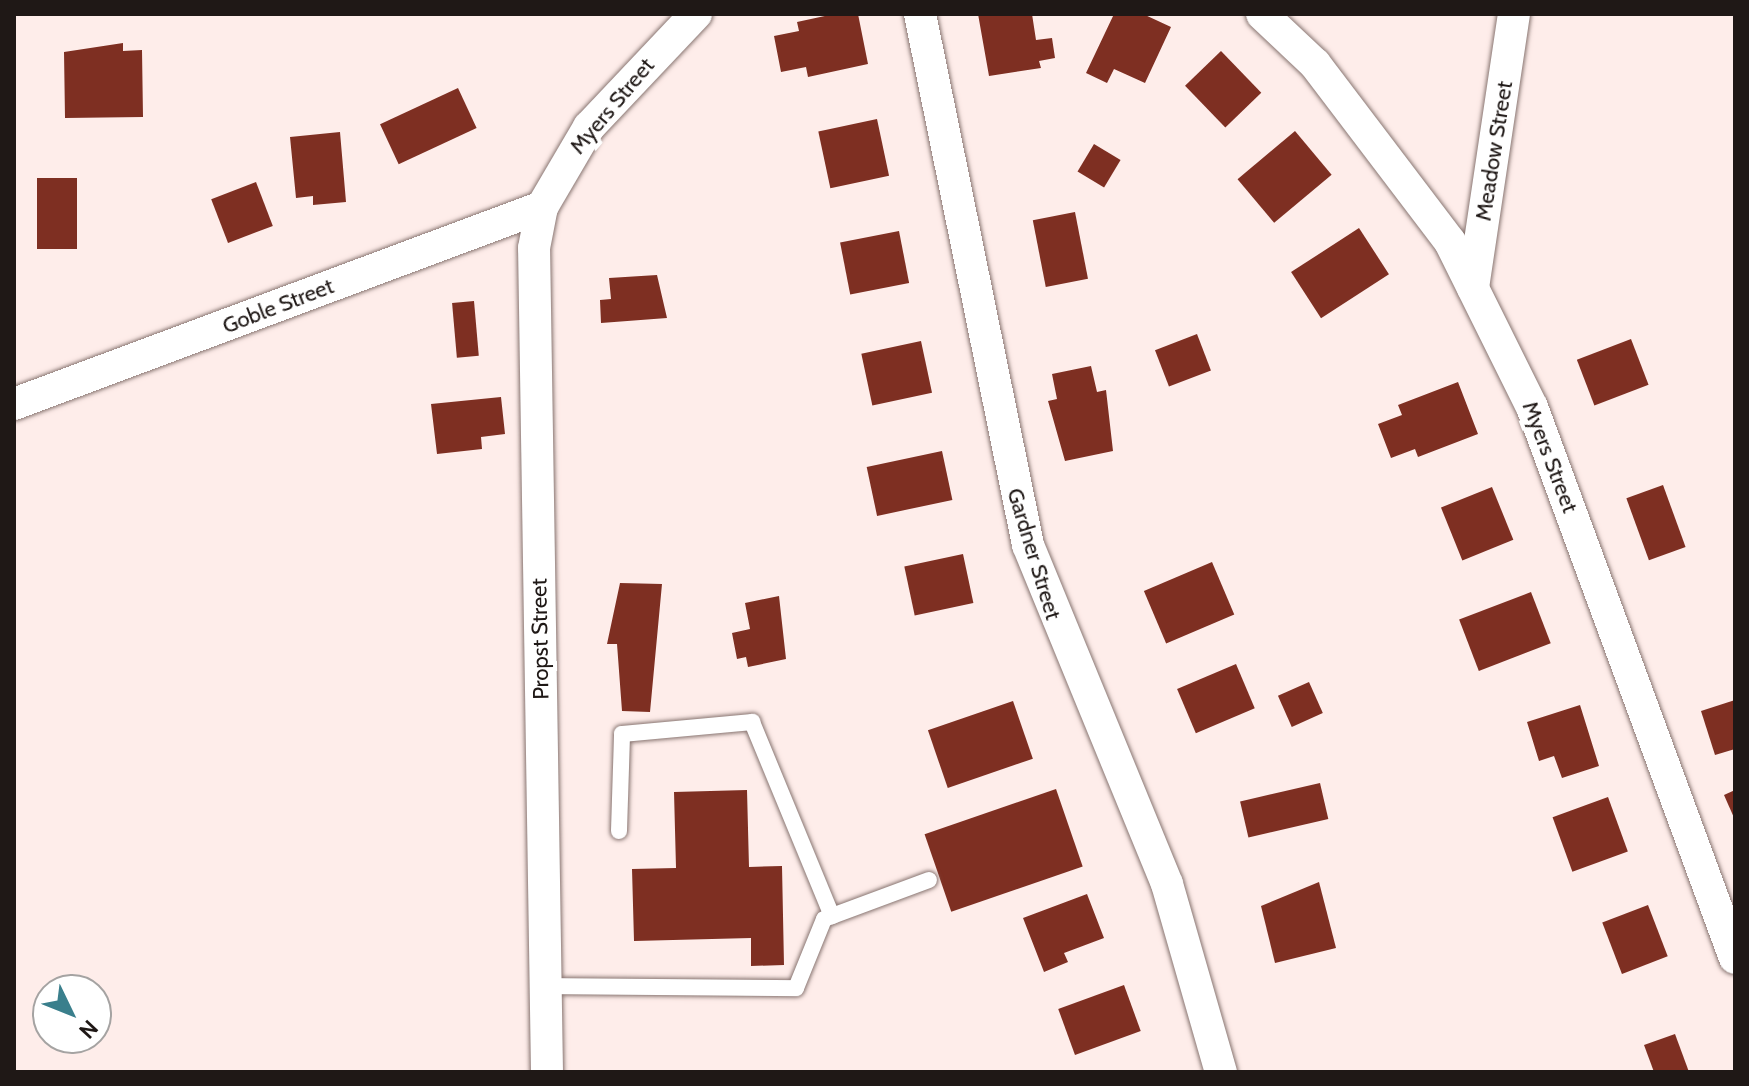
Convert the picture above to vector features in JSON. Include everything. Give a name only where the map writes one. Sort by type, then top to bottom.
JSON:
[{"type":"street","name":"Myers Street","points":[[542,207],[589,127],[696,14]]},
{"type":"street","name":"Gardner Street","points":[[920,14],[1028,545],[1167,884],[1221,1072]]},
{"type":"street","name":"Myers Street","points":[[1262,14],[1315,64],[1412,183],[1473,288],[1532,407],[1735,958]]},
{"type":"street","name":"Meadow Street","points":[[1473,288],[1514,14]]},
{"type":"street","name":"Goble Street","points":[[14,404],[542,207]]},
{"type":"street","name":"Propst Street","points":[[542,207],[534,248],[547,1072]]},
{"type":"lane","points":[[619,831],[622,734],[752,722],[832,916]]},
{"type":"lane","points":[[545,986],[796,988],[832,916],[929,880]]},
{"type":"building","points":[[834,14],[858,14],[868,64],[808,77],[806,67],[781,72],[774,36],[799,31],[797,22]]},
{"type":"building","points":[[978,14],[1032,14],[1036,40],[1052,38],[1055,58],[1039,61],[1041,68],[989,76]]},
{"type":"building","points":[[1114,14],[1143,14],[1171,27],[1145,83],[1114,69],[1107,83],[1086,73]]},
{"type":"building","points":[[123,43],[123,51],[142,50],[143,117],[65,118],[64,52]]},
{"type":"building","points":[[1221,51],[1261,93],[1225,127],[1185,86]]},
{"type":"building","points":[[458,88],[477,128],[399,164],[380,124]]},
{"type":"building","points":[[877,119],[889,176],[830,188],[818,131]]},
{"type":"building","points":[[1295,131],[1332,175],[1274,223],[1238,179]]},
{"type":"building","points":[[340,132],[346,202],[313,205],[313,196],[296,198],[290,137]]},
{"type":"building","points":[[1094,144],[1121,160],[1104,187],[1078,171]]},
{"type":"building","points":[[37,178],[77,178],[77,249],[37,249]]},
{"type":"building","points":[[256,182],[273,226],[228,243],[211,199]]},
{"type":"building","points":[[1075,212],[1088,279],[1046,287],[1033,220]]},
{"type":"building","points":[[1359,228],[1389,274],[1321,318],[1291,272]]},
{"type":"building","points":[[899,231],[909,283],[850,294],[840,242]]},
{"type":"building","points":[[657,275],[667,318],[601,323],[600,300],[611,299],[609,278]]},
{"type":"building","points":[[474,301],[479,356],[457,358],[452,303]]},
{"type":"building","points":[[1197,334],[1211,370],[1169,387],[1155,350]]},
{"type":"building","points":[[1631,339],[1649,385],[1594,406],[1577,360]]},
{"type":"building","points":[[921,341],[932,393],[872,406],[861,354]]},
{"type":"building","points":[[1091,366],[1097,392],[1106,390],[1113,451],[1065,461],[1048,401],[1057,399],[1052,374]]},
{"type":"building","points":[[1458,382],[1478,434],[1418,457],[1415,449],[1391,458],[1378,424],[1402,415],[1398,405]]},
{"type":"building","points":[[501,397],[505,434],[481,437],[482,449],[437,454],[431,404]]},
{"type":"building","points":[[942,451],[952,500],[877,516],[867,467]]},
{"type":"building","points":[[1663,485],[1686,547],[1649,560],[1626,498]]},
{"type":"building","points":[[1492,487],[1513,540],[1462,560],[1441,508]]},
{"type":"building","points":[[963,554],[973,603],[915,615],[904,566]]},
{"type":"building","points":[[1212,562],[1234,614],[1166,643],[1144,591]]},
{"type":"building","points":[[620,583],[662,584],[650,712],[622,711],[617,644],[607,644]]},
{"type":"building","points":[[1531,592],[1551,643],[1479,671],[1459,620]]},
{"type":"building","points":[[779,596],[786,659],[748,667],[746,657],[737,659],[732,633],[750,629],[745,603]]},
{"type":"building","points":[[1236,664],[1255,708],[1196,733],[1177,689]]},
{"type":"building","points":[[1309,682],[1323,713],[1292,727],[1278,696]]},
{"type":"building","points":[[1735,700],[1735,749],[1715,755],[1701,711]]},
{"type":"building","points":[[1013,701],[1033,759],[948,788],[928,730]]},
{"type":"building","points":[[1580,705],[1599,766],[1562,778],[1554,756],[1539,761],[1527,722]]},
{"type":"building","points":[[1320,783],[1328,819],[1248,837],[1240,801]]},
{"type":"building","points":[[1056,789],[1083,867],[951,912],[925,834]]},
{"type":"building","points":[[747,790],[749,867],[782,866],[784,965],[751,966],[751,938],[634,941],[632,869],[676,868],[674,792]]},
{"type":"building","points":[[1735,790],[1735,820],[1724,795]]},
{"type":"building","points":[[1608,797],[1628,852],[1572,872],[1553,817]]},
{"type":"building","points":[[1319,882],[1336,948],[1275,963],[1261,906]]},
{"type":"building","points":[[1087,894],[1104,938],[1064,953],[1068,962],[1044,972],[1023,918]]},
{"type":"building","points":[[1648,905],[1668,956],[1622,974],[1602,923]]},
{"type":"building","points":[[1124,985],[1141,1031],[1075,1055],[1058,1009]]},
{"type":"building","points":[[1675,1034],[1689,1072],[1654,1072],[1644,1045]]}]
